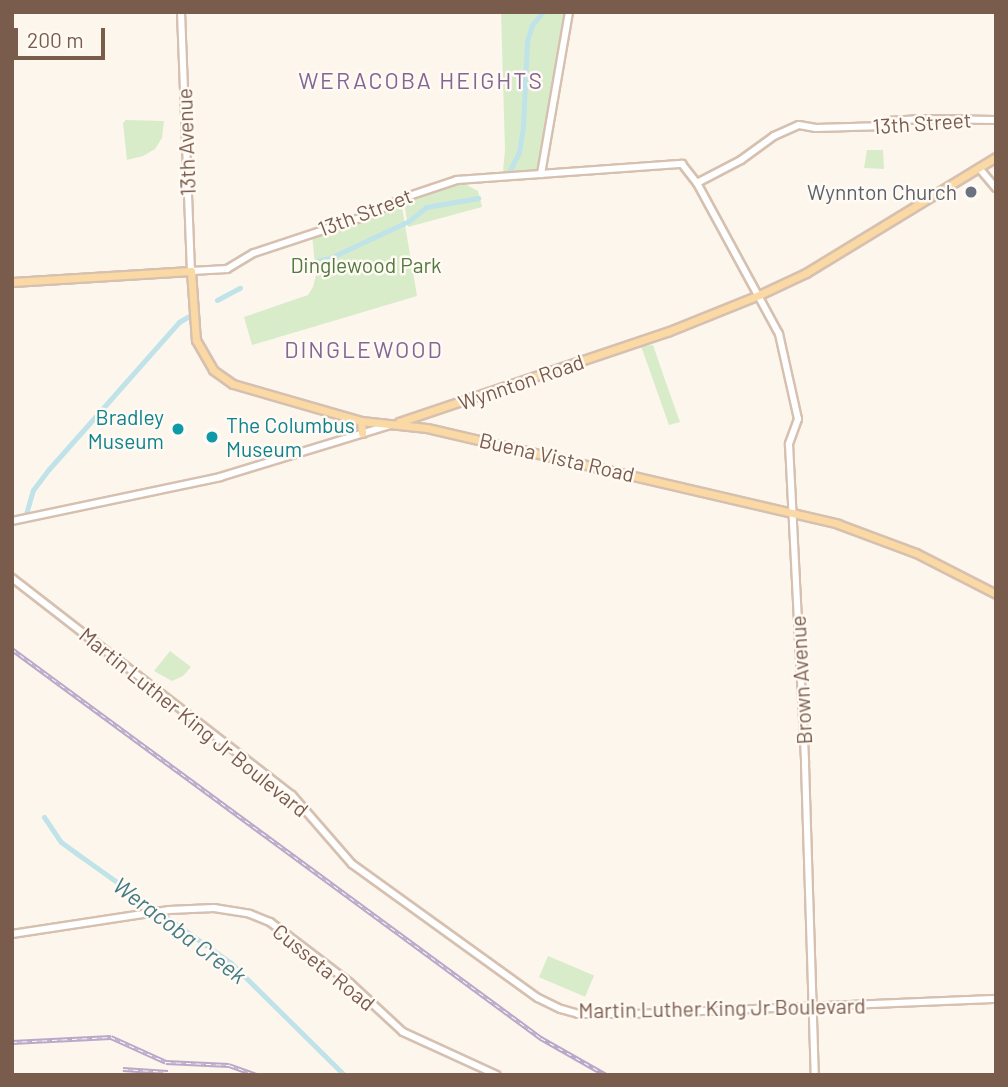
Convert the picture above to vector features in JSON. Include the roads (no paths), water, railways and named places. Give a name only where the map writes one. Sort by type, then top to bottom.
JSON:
[{"type":"main road","name":"13th Avenue","points":[[181,12],[191,271]]},
{"type":"main road","points":[[541,174],[569,12]]},
{"type":"main road","name":"13th Street","points":[[697,183],[741,160],[774,136],[799,125],[816,128],[885,126],[892,121],[920,119],[996,120]]},
{"type":"main road","name":"Wynnton Road","points":[[12,522],[220,477],[395,423],[667,332],[759,295],[806,272],[996,157]]},
{"type":"main road","name":"13th Street","points":[[12,282],[227,269],[254,253],[371,214],[409,195],[445,183],[682,164]]},
{"type":"main road","name":"Brown Avenue","points":[[682,164],[697,183],[782,341],[798,419],[789,444],[815,1075]]},
{"type":"main road","points":[[979,167],[996,188]]},
{"type":"main road","name":"Buena Vista Road","points":[[191,271],[195,340],[205,359],[219,376],[233,384],[361,421],[395,423],[470,438],[838,524],[916,553],[996,594]]},
{"type":"main road","points":[[361,421],[362,433]]},
{"type":"main road","name":"Martin Luther King Jr Boulevard","points":[[12,578],[292,795],[352,864],[538,998],[578,1014],[600,1015],[996,999]]},
{"type":"main road","name":"Cusseta Road","points":[[12,934],[169,910],[214,908],[250,914],[270,922],[350,984],[403,1032],[497,1075]]},
{"type":"waterway","name":"Weracoba Creek","points":[[510,170],[519,152],[523,127],[527,41],[532,25],[543,12]]},
{"type":"waterway","name":"Weracoba Creek","points":[[316,261],[330,258],[409,221],[426,207],[478,198]]},
{"type":"waterway","name":"Weracoba Creek","points":[[217,300],[240,288]]},
{"type":"waterway","name":"Weracoba Creek","points":[[26,514],[33,490],[49,469],[179,322],[189,316]]},
{"type":"waterway","name":"Weracoba Creek","points":[[44,817],[61,842],[231,963],[344,1075]]},
{"type":"railway","points":[[12,649],[541,1038],[606,1075]]},
{"type":"railway","points":[[12,1042],[111,1037],[166,1062],[229,1065],[256,1075]]},
{"type":"railway","points":[[123,1069],[168,1072]]},
{"type":"place","name":"Wynnton Church","points":[[971,192]]},
{"type":"place","name":"Bradley Museum","points":[[178,429]]},
{"type":"place","name":"The Columbus Museum","points":[[212,437]]},
{"type":"district","name":"WERACOBA HEIGHTS","points":[[421,80]]},
{"type":"district","name":"DINGLEWOOD","points":[[364,349]]},
{"type":"park label","name":"Dinglewood Park","points":[[366,265]]}]
